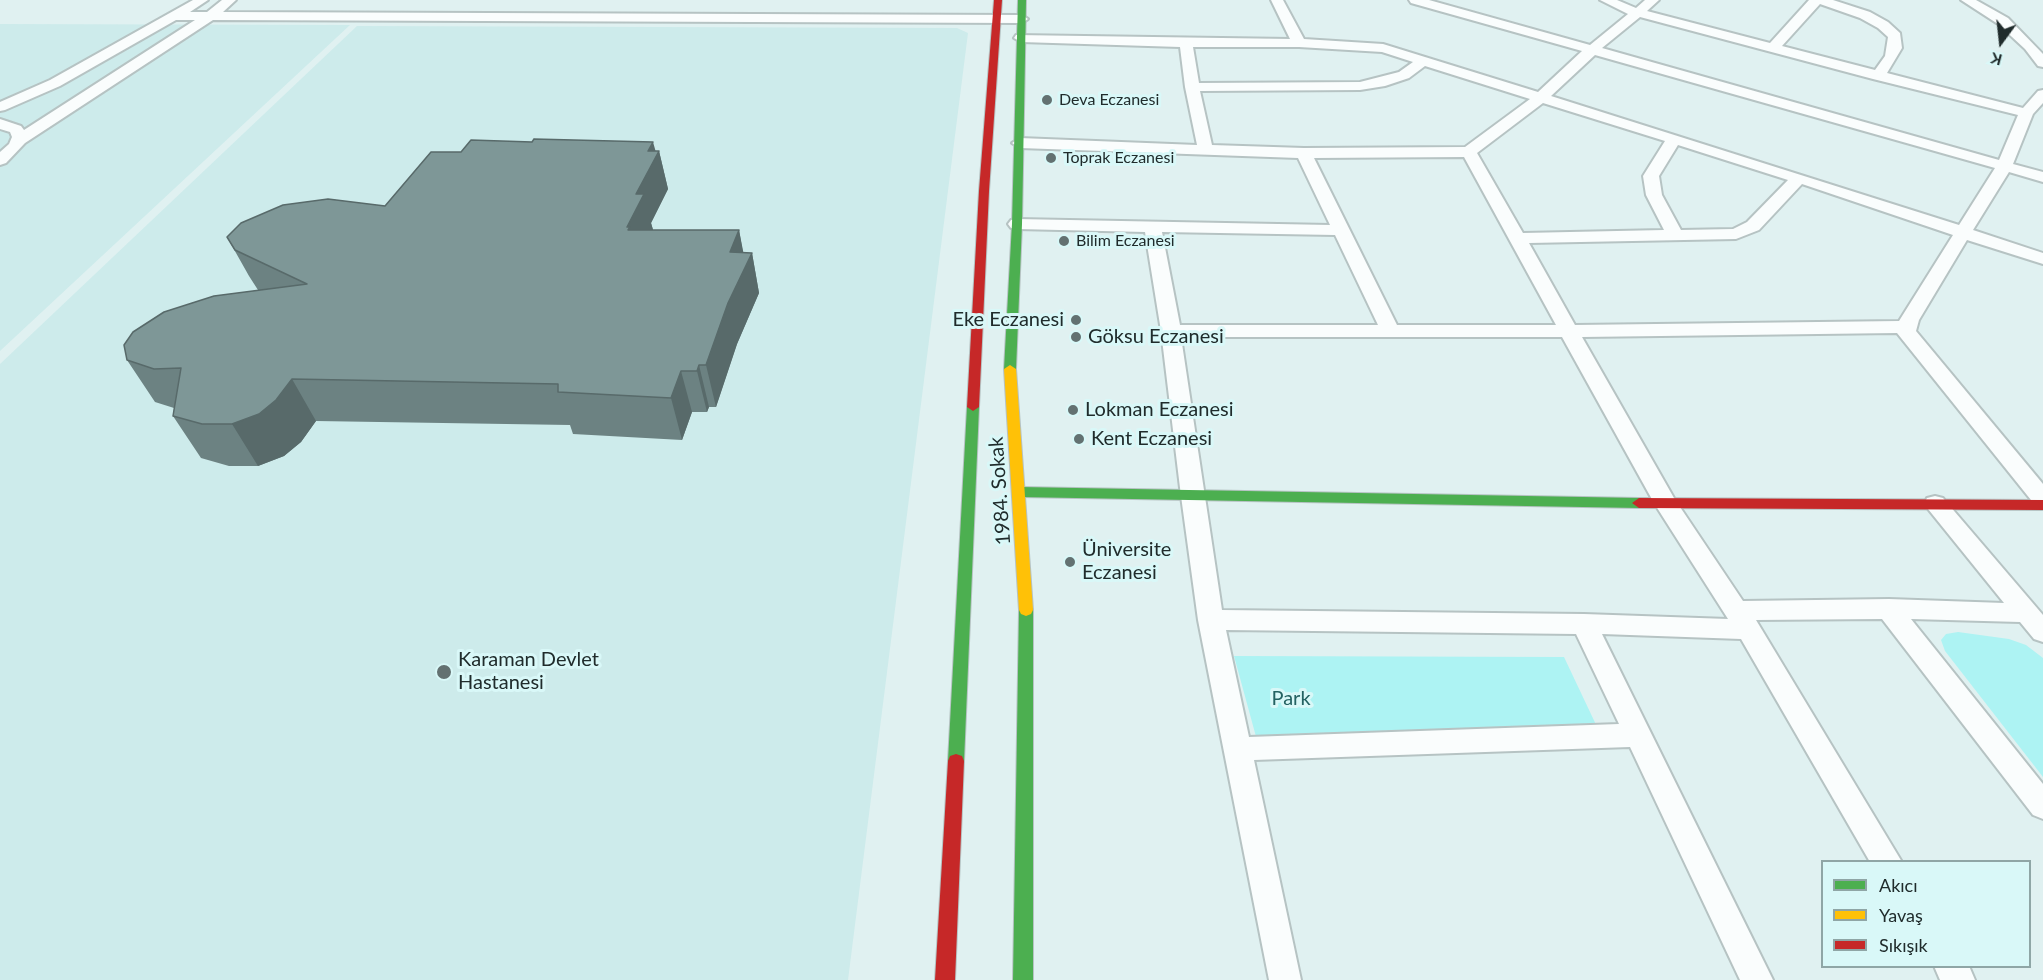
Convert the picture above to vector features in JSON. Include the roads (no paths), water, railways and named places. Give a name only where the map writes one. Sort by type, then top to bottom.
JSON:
[{"type":"main road","points":[[945,980],[984,191],[998,0]]},
{"type":"main road","name":"1984. Sokak","points":[[1022,0],[1020,143],[1009,357],[1027,620],[1023,980]]},
{"type":"main road","points":[[1020,492],[1665,503],[2043,505]]},
{"type":"street","points":[[0,107],[55,83],[202,0]]},
{"type":"street","points":[[1,159],[18,141],[210,16],[230,0]]},
{"type":"street","points":[[1277,0],[1299,43]]},
{"type":"street","points":[[1415,0],[2043,177]]},
{"type":"street","points":[[1606,0],[1638,13],[2026,113]]},
{"type":"street","points":[[1020,143],[1304,153],[1469,152],[1541,97],[1593,49],[1653,0]]},
{"type":"street","points":[[1774,47],[1816,0]]},
{"type":"street","points":[[1821,0],[1865,15],[1883,25],[1895,36],[1892,56],[1878,76]]},
{"type":"street","points":[[1967,0],[2003,21],[2030,46],[2043,63]]},
{"type":"street","points":[[177,16],[1022,19]]},
{"type":"street","points":[[1022,38],[1186,43],[1299,43],[1383,48],[1799,177],[2043,260]]},
{"type":"street","points":[[1186,43],[1192,87],[1206,151]]},
{"type":"street","points":[[1192,87],[1360,86],[1380,83],[1404,75],[1423,62]]},
{"type":"street","points":[[2043,94],[2026,113],[2004,165],[1909,320],[1906,332],[2043,499]]},
{"type":"street","points":[[0,124],[16,129],[20,137],[18,141]]},
{"type":"street","points":[[1674,138],[1651,176],[1654,195],[1675,235]]},
{"type":"street","points":[[1469,152],[1665,503],[1741,620],[1886,860]]},
{"type":"street","points":[[1304,153],[1390,331]]},
{"type":"street","points":[[1519,238],[1736,234],[1753,226],[1799,177]]},
{"type":"street","points":[[1017,224],[1341,230]]},
{"type":"street","points":[[1153,228],[1171,331],[1192,496],[1212,620],[1285,980]]},
{"type":"street","points":[[1171,331],[1570,331],[1907,327]]},
{"type":"street","points":[[1935,504],[2043,632]]},
{"type":"street","points":[[1212,620],[1584,624],[1741,620],[1889,609],[2026,613]]},
{"type":"street","points":[[1889,609],[2043,806]]},
{"type":"street","points":[[1584,624],[1757,980]]},
{"type":"street","points":[[1238,749],[1637,735]]},
{"type":"place","name":"Deva Eczanesi","points":[[1047,100]]},
{"type":"place","name":"Toprak Eczanesi","points":[[1051,158]]},
{"type":"place","name":"Bilim Eczanesi","points":[[1064,241]]},
{"type":"place","name":"Eke Eczanesi","points":[[1076,320]]},
{"type":"place","name":"Göksu Eczanesi","points":[[1076,337]]},
{"type":"place","name":"Lokman Eczanesi","points":[[1073,410]]},
{"type":"place","name":"Kent Eczanesi","points":[[1079,439]]},
{"type":"place","name":"Üniversite Eczanesi","points":[[1070,562]]},
{"type":"place","name":"Karaman Devlet Hastanesi","points":[[444,672]]},
{"type":"park label","name":"Park","points":[[1291,699]]}]
